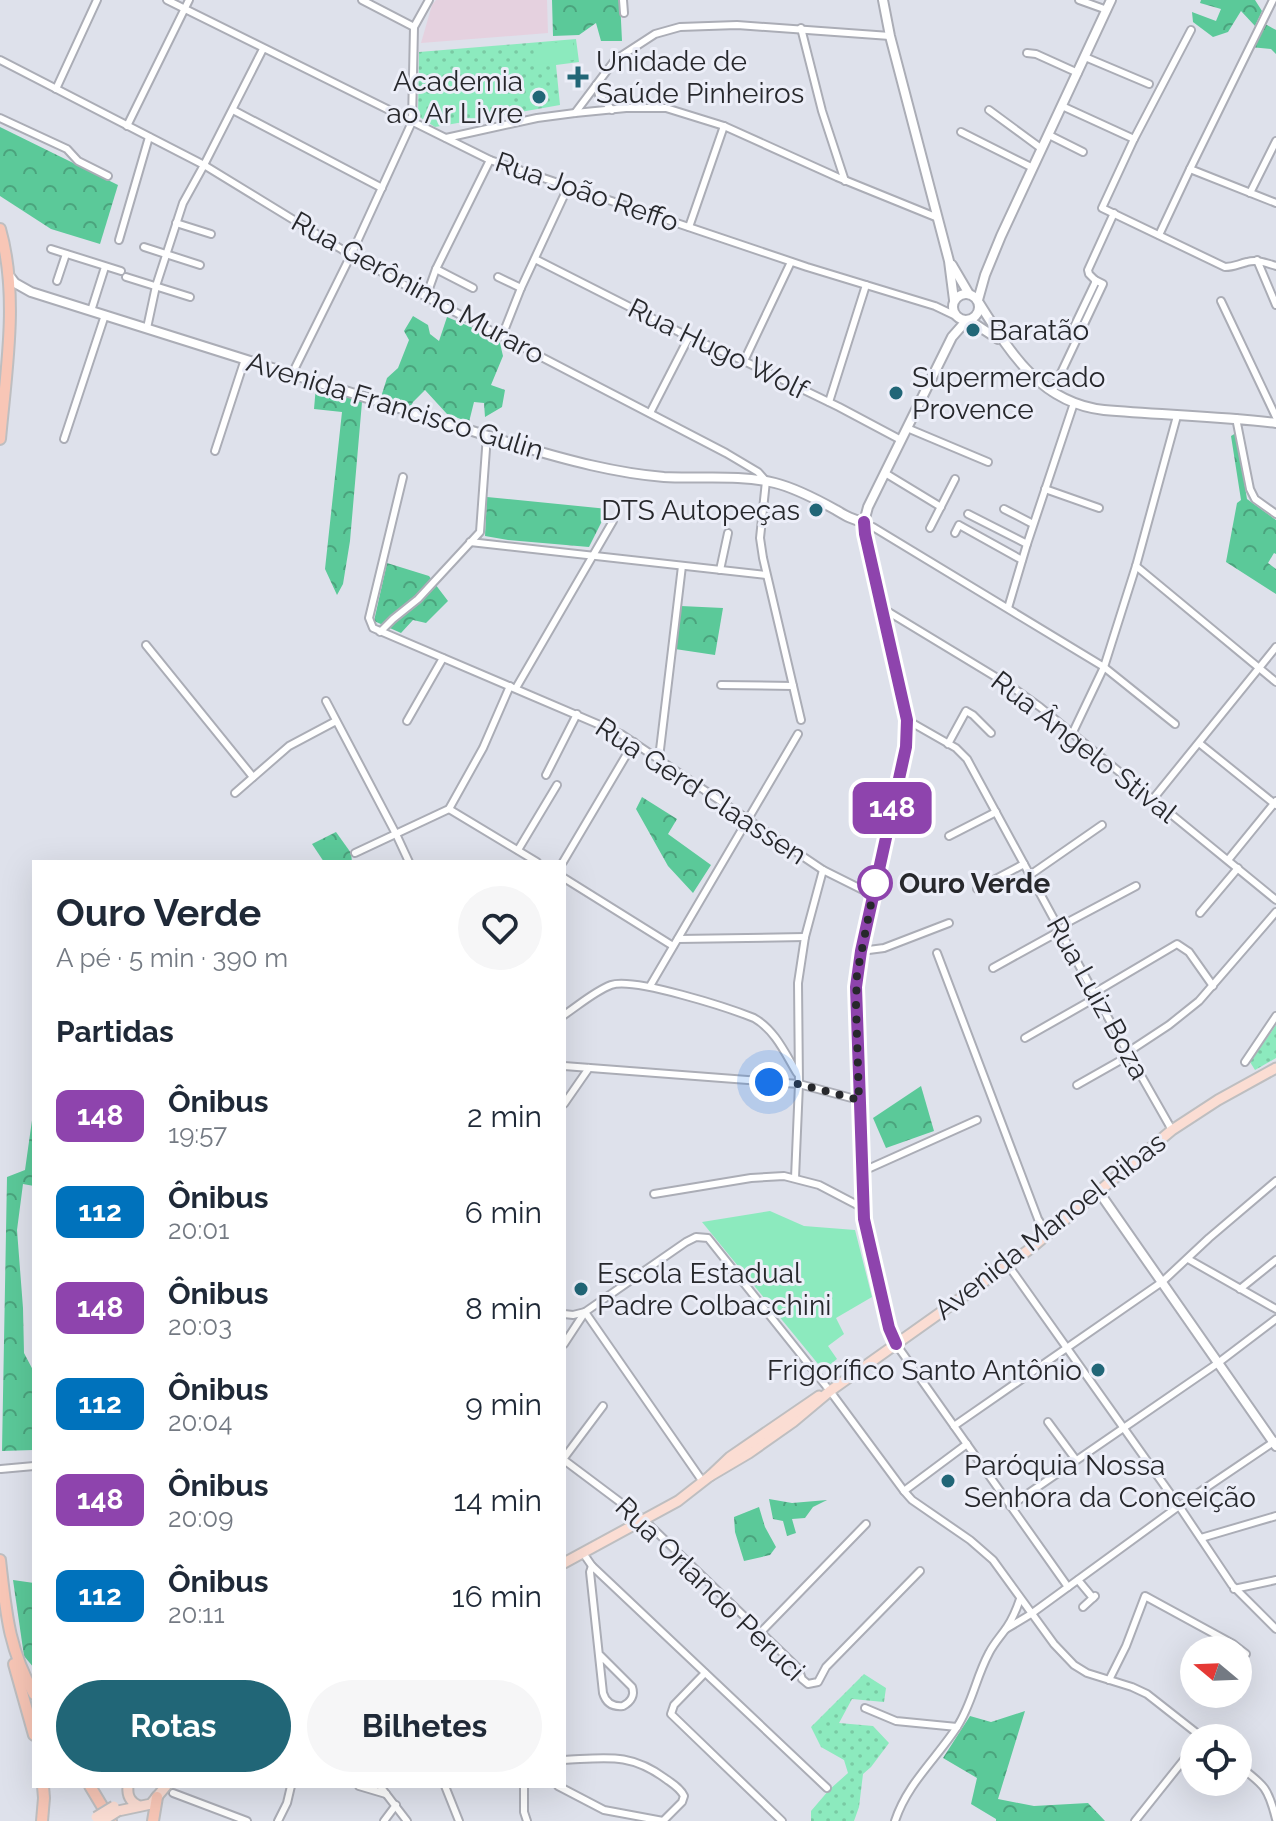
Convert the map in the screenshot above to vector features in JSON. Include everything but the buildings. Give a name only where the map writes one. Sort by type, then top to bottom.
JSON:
[{"type":"highway","points":[[0,229],[8,273],[4,297],[9,348],[0,439]]},
{"type":"highway","points":[[0,1560],[15,1671],[32,1728]]},
{"type":"highway","points":[[11,1639],[32,1688]]},
{"type":"highway","points":[[42,1821],[43,1788]]},
{"type":"highway","points":[[92,1788],[114,1813]]},
{"type":"highway","points":[[153,1821],[157,1792]]},
{"type":"main road","name":"Avenida Manoel Ribas","points":[[706,1479],[802,1416],[830,1391],[1008,1265],[1172,1130],[1218,1100],[1274,1073]]},
{"type":"main road","name":"Avenida Manoel Ribas","points":[[566,1562],[678,1501],[730,1457],[813,1399],[830,1391]]},
{"type":"main road","points":[[749,1453],[752,1445],[768,1430]]},
{"type":"main road","points":[[114,1813],[128,1788]]},
{"type":"main road","points":[[128,1788],[131,1800],[139,1806]]},
{"type":"main road","points":[[96,1820],[151,1804],[157,1792],[170,1789]]},
{"type":"street","points":[[56,89],[97,0]]},
{"type":"street","name":"Rua João Reffo","points":[[168,0],[490,160],[791,262],[935,306],[954,308]]},
{"type":"street","points":[[127,126],[189,0]]},
{"type":"street","points":[[362,0],[414,27]]},
{"type":"street","points":[[292,374],[412,122],[414,27],[429,0]]},
{"type":"street","points":[[623,0],[624,13]]},
{"type":"street","points":[[883,0],[949,261],[954,308],[952,337]]},
{"type":"street","points":[[1079,0],[1107,10]]},
{"type":"street","points":[[1068,1587],[896,1344],[889,1328],[866,1231],[861,1172],[857,974],[906,747],[907,720],[865,534],[868,507],[952,337],[976,315],[974,298],[1111,0]]},
{"type":"street","points":[[1159,235],[1273,0]]},
{"type":"street","points":[[575,113],[615,60],[655,34],[680,27],[737,25],[890,36]]},
{"type":"street","points":[[801,28],[822,111],[845,181]]},
{"type":"street","points":[[1191,30],[1102,208],[1225,267],[1257,260],[1276,266]]},
{"type":"street","points":[[147,328],[156,286],[183,203],[263,49]]},
{"type":"street","points":[[1027,53],[1078,73]]},
{"type":"street","points":[[1085,57],[1149,84]]},
{"type":"street","name":"Rua Gerônimo Muraro","points":[[0,60],[204,165],[351,255],[745,464],[766,481],[853,515],[1104,667],[1175,724]]},
{"type":"street","points":[[596,85],[599,95],[612,110]]},
{"type":"street","points":[[1062,106],[1134,139]]},
{"type":"street","points":[[445,138],[537,118],[626,108],[666,108],[724,126],[845,181],[938,218]]},
{"type":"street","points":[[233,110],[382,188]]},
{"type":"street","points":[[989,110],[1042,149]]},
{"type":"street","points":[[0,118],[67,149],[78,161],[108,176]]},
{"type":"street","points":[[689,227],[724,126]]},
{"type":"street","points":[[961,132],[1033,168]]},
{"type":"street","points":[[1049,135],[1083,152]]},
{"type":"street","points":[[119,240],[149,137]]},
{"type":"street","points":[[1250,193],[1276,141]]},
{"type":"street","points":[[426,297],[436,269],[490,160]]},
{"type":"street","points":[[1190,169],[1276,203]]},
{"type":"street","points":[[502,336],[568,187]]},
{"type":"street","points":[[1052,392],[1103,284],[1095,280],[1088,270],[1114,213]]},
{"type":"street","points":[[176,223],[211,234]]},
{"type":"street","points":[[144,247],[200,265]]},
{"type":"street","points":[[51,249],[190,297]]},
{"type":"street","points":[[57,281],[66,254]]},
{"type":"street","name":"Rua Hugo Wolf","points":[[535,259],[901,440]]},
{"type":"street","points":[[1257,260],[1276,305]]},
{"type":"street","points":[[949,261],[1003,343],[1038,382],[1074,403],[1092,409],[1276,420],[1221,301]]},
{"type":"street","points":[[744,361],[791,262]]},
{"type":"street","points":[[91,311],[105,267]]},
{"type":"street","points":[[436,269],[473,288]]},
{"type":"street","name":"Avenida Francisco Gulin","points":[[8,273],[15,283],[31,292],[552,455],[613,470],[663,477],[715,476],[766,481]]},
{"type":"street","points":[[498,277],[521,288]]},
{"type":"street","points":[[1072,331],[1095,280]]},
{"type":"street","points":[[829,402],[866,285]]},
{"type":"street","name":"Avenida Francisco Gulin","points":[[4,297],[31,292]]},
{"type":"street","points":[[954,308],[961,294],[974,298]]},
{"type":"street","points":[[954,308],[1003,343]]},
{"type":"street","points":[[64,439],[105,315]]},
{"type":"street","points":[[650,413],[689,337]]},
{"type":"street","points":[[215,451],[245,359]]},
{"type":"street","points":[[1008,608],[1074,403]]},
{"type":"street","points":[[1073,732],[1104,667],[1136,566],[1177,416]]},
{"type":"street","points":[[1236,418],[1250,489],[1255,499],[1276,514]]},
{"type":"street","points":[[907,428],[988,462]]},
{"type":"street","points":[[403,477],[369,621],[380,632],[418,599],[477,535],[487,435]]},
{"type":"street","points":[[737,478],[745,464]]},
{"type":"street","points":[[885,473],[941,507]]},
{"type":"street","points":[[930,528],[955,479]]},
{"type":"street","points":[[766,481],[760,538],[801,720]]},
{"type":"street","points":[[1045,489],[1099,508]]},
{"type":"street","points":[[1004,509],[1033,524]]},
{"type":"street","points":[[968,514],[1027,544]]},
{"type":"street","points":[[355,853],[449,809],[513,687],[613,521]]},
{"type":"street","points":[[955,533],[959,525],[1022,560]]},
{"type":"street","points":[[720,570],[728,533]]},
{"type":"street","points":[[470,542],[766,575]]},
{"type":"street","points":[[659,758],[682,566]]},
{"type":"street","points":[[1136,566],[1276,682]]},
{"type":"street","name":"Rua Ângelo Stival","points":[[882,608],[1040,707],[1276,900]]},
{"type":"street","name":"Rua Gerd Claassen","points":[[380,632],[616,731],[823,870],[873,895]]},
{"type":"street","points":[[146,645],[253,777]]},
{"type":"street","points":[[1153,799],[1276,647]]},
{"type":"street","points":[[407,721],[443,658]]},
{"type":"street","points":[[721,685],[793,686]]},
{"type":"street","points":[[326,701],[408,860]]},
{"type":"street","points":[[948,744],[966,711],[991,733]]},
{"type":"street","points":[[546,775],[577,714]]},
{"type":"street","name":"Rua Luiz Boza","points":[[907,720],[960,751],[967,759],[1172,1130]]},
{"type":"street","points":[[235,793],[289,746],[336,721]]},
{"type":"street","points":[[650,986],[798,734]]},
{"type":"street","points":[[564,860],[634,742]]},
{"type":"street","points":[[1199,743],[1275,803],[1228,860]]},
{"type":"street","points":[[518,850],[557,785]]},
{"type":"street","points":[[449,809],[534,860]]},
{"type":"street","points":[[949,836],[996,812]]},
{"type":"street","points":[[1030,875],[1102,825]]},
{"type":"street","points":[[977,889],[1024,864]]},
{"type":"street","points":[[1200,913],[1238,868]]},
{"type":"street","points":[[795,1178],[799,1080],[798,994],[805,937],[823,870]]},
{"type":"street","points":[[566,879],[673,946]]},
{"type":"street","points":[[993,968],[1060,931],[1070,921],[1136,886]]},
{"type":"street","points":[[1077,1085],[1180,1017],[1213,986],[1276,912]]},
{"type":"street","points":[[861,951],[884,948],[949,923]]},
{"type":"street","points":[[678,939],[805,937]]},
{"type":"street","points":[[1025,1038],[1177,944],[1189,952],[1213,986]]},
{"type":"street","points":[[937,953],[1038,1219],[1048,1235]]},
{"type":"street","points":[[566,1014],[613,984],[650,986],[754,1018],[774,1036],[799,1080]]},
{"type":"street","points":[[1245,1062],[1276,1016]]},
{"type":"street","points":[[566,1066],[799,1080],[859,1100]]},
{"type":"street","points":[[566,1101],[589,1068]]},
{"type":"street","points":[[861,1172],[977,1120]]},
{"type":"street","points":[[654,1194],[763,1176],[795,1178],[828,1189],[863,1208]]},
{"type":"street","points":[[954,1426],[1162,1282],[1276,1181]]},
{"type":"street","points":[[1006,1629],[1179,1506],[1275,1443],[1099,1192]]},
{"type":"street","points":[[566,1314],[585,1312],[686,1242],[705,1237],[830,1391],[904,1491],[1000,1568],[1061,1652],[1087,1673],[1147,1694],[1184,1724]]},
{"type":"street","points":[[1188,1259],[1276,1309]]},
{"type":"street","points":[[1240,1289],[1276,1260]]},
{"type":"street","points":[[1008,1265],[1234,1589],[1276,1629]]},
{"type":"street","points":[[566,1341],[585,1312]]},
{"type":"street","points":[[585,1312],[706,1479]]},
{"type":"street","points":[[1010,1506],[1218,1363],[1276,1319]]},
{"type":"street","points":[[1267,1326],[1276,1331]]},
{"type":"street","points":[[566,1456],[603,1406]]},
{"type":"street","points":[[1048,1422],[1076,1460]]},
{"type":"street","points":[[904,1491],[967,1444]]},
{"type":"street","name":"Rua Orlando Peruci","points":[[566,1461],[644,1520],[798,1668],[804,1682],[811,1685],[818,1682],[826,1667],[920,1571]]},
{"type":"street","points":[[1,1469],[32,1466]]},
{"type":"street","points":[[1201,1538],[1276,1516]]},
{"type":"street","points":[[761,1632],[866,1524]]},
{"type":"street","points":[[583,1553],[592,1566],[827,1788]]},
{"type":"street","points":[[592,1566],[590,1570],[603,1693],[606,1701],[613,1706],[623,1706],[629,1702],[633,1691],[630,1683],[599,1654]]},
{"type":"street","points":[[1078,1580],[1094,1597],[1083,1607]]},
{"type":"street","points":[[1234,1589],[1276,1580]]},
{"type":"street","points":[[1109,1680],[1145,1596],[1218,1636]]},
{"type":"street","points":[[895,1821],[910,1788],[957,1727],[990,1651],[1006,1629],[1020,1599]]},
{"type":"street","points":[[705,1673],[674,1705],[671,1710],[673,1716],[782,1821]]},
{"type":"street","points":[[865,1708],[896,1721],[957,1727]]},
{"type":"street","points":[[562,1788],[604,1810],[663,1821],[684,1796],[680,1789],[660,1774],[624,1758],[566,1760]]},
{"type":"street","points":[[1135,1821],[1180,1765]]},
{"type":"street","points":[[1252,1776],[1266,1788],[1274,1815]]},
{"type":"street","points":[[278,1821],[291,1788]]},
{"type":"street","points":[[365,1788],[388,1795]]},
{"type":"street","points":[[382,1788],[407,1821]]},
{"type":"street","points":[[446,1788],[459,1821]]},
{"type":"street","points":[[524,1788],[527,1821]]},
{"type":"street","points":[[170,1789],[247,1821]]},
{"type":"street","points":[[384,1821],[396,1805]]},
{"type":"shaded area","points":[[436,0],[547,0],[548,33],[421,43]]},
{"type":"green space","points":[[552,0],[620,0],[622,41],[601,41],[596,23],[579,35],[553,36]]},
{"type":"green space","points":[[1201,0],[1255,0],[1262,11],[1255,26],[1241,11],[1228,32],[1213,37],[1193,22],[1192,12],[1216,21],[1221,9],[1200,3]]},
{"type":"green space","points":[[1265,24],[1276,30],[1276,54],[1271,49],[1250,47]]},
{"type":"green space","points":[[576,39],[579,62],[556,65],[560,105],[435,127],[418,116],[419,52]]},
{"type":"green space","points":[[573,41],[574,60],[535,65],[533,45]]},
{"type":"green space","points":[[501,71],[505,105],[484,108],[480,74]]},
{"type":"green space","points":[[476,76],[480,109],[458,112],[454,79]]},
{"type":"green space","points":[[452,80],[456,113],[433,116],[429,83]]},
{"type":"green space","points":[[0,127],[118,185],[100,244],[51,229],[0,196]]},
{"type":"green space","points":[[413,316],[428,325],[430,334],[439,341],[447,317],[499,339],[503,356],[491,385],[505,390],[502,407],[485,417],[484,403],[474,402],[469,422],[447,414],[425,390],[411,406],[381,397],[387,378],[398,368],[409,340],[404,331]]},
{"type":"green space","points":[[316,386],[362,402],[350,541],[343,584],[337,595],[325,569],[342,412],[314,409]]},
{"type":"green space","points":[[1236,433],[1247,499],[1276,520],[1276,554],[1268,563],[1276,569],[1276,594],[1226,562],[1237,503],[1241,500],[1231,436]]},
{"type":"green space","points":[[487,497],[608,509],[589,547],[508,540],[485,536]]},
{"type":"green space","points":[[387,563],[429,576],[448,601],[426,623],[413,620],[401,633],[374,621]]},
{"type":"green space","points":[[681,606],[723,608],[715,655],[675,649]]},
{"type":"green space","points":[[642,797],[677,819],[668,834],[711,865],[693,893],[668,866],[636,809]]},
{"type":"green space","points":[[336,832],[351,853],[352,860],[323,860],[312,844]]},
{"type":"green space","points":[[1276,1025],[1276,1058],[1255,1070],[1250,1062]]},
{"type":"green space","points":[[921,1086],[934,1131],[886,1148],[873,1118]]},
{"type":"green space","points":[[32,1120],[32,1186],[23,1184],[17,1230],[24,1353],[32,1368],[32,1450],[2,1451],[7,1177],[25,1170]]},
{"type":"green space","points":[[770,1211],[804,1226],[855,1230],[872,1297],[836,1318],[844,1334],[828,1346],[837,1359],[823,1370],[702,1222]]},
{"type":"green space","points":[[769,1499],[792,1503],[827,1500],[813,1507],[805,1518],[792,1519],[796,1533],[787,1536],[783,1521],[773,1519]]},
{"type":"green space","points":[[759,1507],[776,1547],[770,1555],[744,1561],[734,1517]]},
{"type":"green space","points":[[13,1580],[32,1583],[32,1666],[24,1656]]},
{"type":"green space","points":[[864,1674],[886,1688],[884,1702],[852,1699],[839,1723],[873,1726],[889,1743],[863,1774],[854,1821],[811,1821],[811,1811],[848,1773],[844,1760],[821,1747],[811,1727]]},
{"type":"green space","points":[[1025,1711],[998,1799],[1034,1806],[1088,1803],[1105,1821],[996,1821],[971,1804],[977,1778],[943,1758],[970,1716],[991,1722]]},
{"type":"bus line","name":"148","points":[[864,522],[907,720],[906,747],[858,962],[856,1004],[864,1219],[889,1328],[896,1344]]},
{"type":"place","name":"Unidade de Saúde Pinheiros","points":[[578,77]]},
{"type":"place","name":"Academia ao Ar Livre","points":[[539,97]]},
{"type":"place","name":"Baratão","points":[[973,330]]},
{"type":"place","name":"Supermercado Provence","points":[[896,393]]},
{"type":"place","name":"DTS Autopeças","points":[[816,510]]},
{"type":"place","name":"Ouro Verde","points":[[875,883]]},
{"type":"place","name":"Escola Estadual Padre Colbacchini","points":[[581,1289]]},
{"type":"place","name":"Frigorífico Santo Antônio","points":[[1098,1370]]},
{"type":"place","name":"Paróquia Nossa Senhora da Conceição","points":[[948,1481]]},
{"type":"route","points":[[769,1082],[799,1084],[859,1100],[857,974],[876,879],[875,883]]}]
